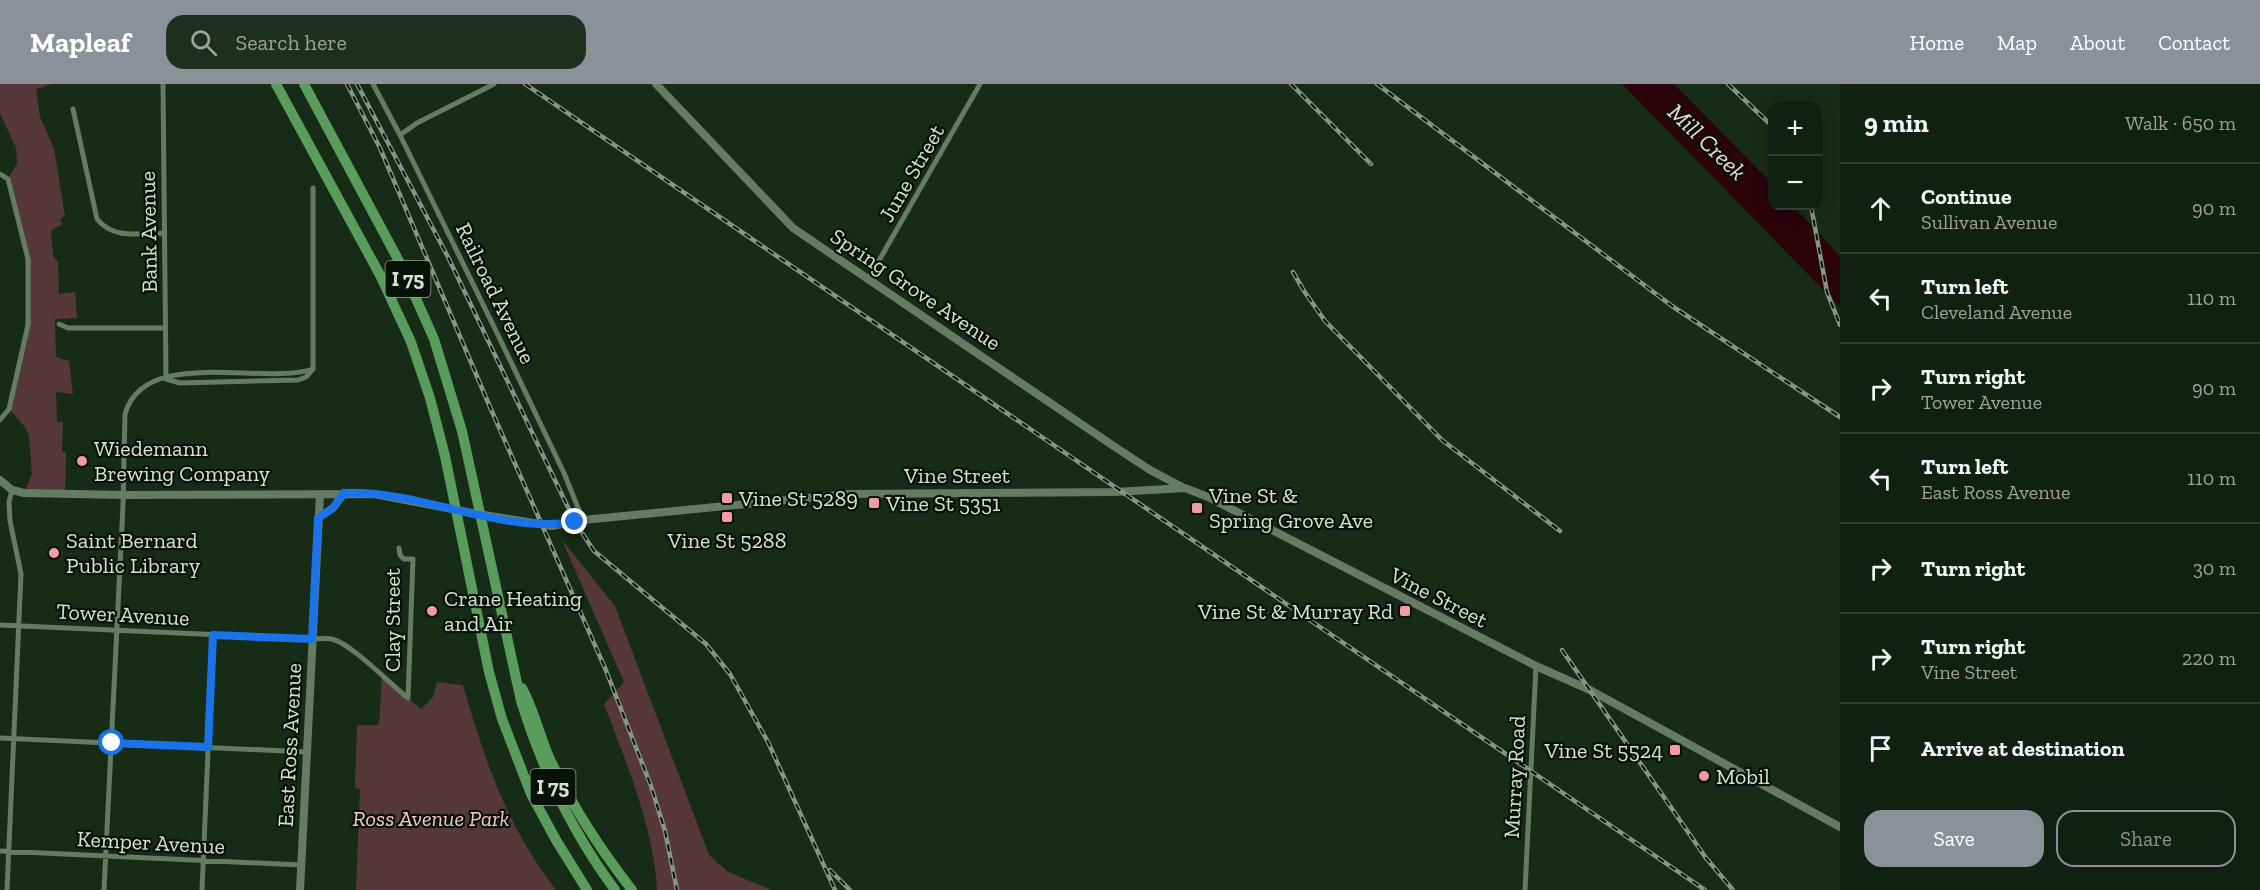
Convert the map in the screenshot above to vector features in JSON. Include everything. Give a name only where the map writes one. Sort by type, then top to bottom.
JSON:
[{"type":"highway","name":"I 75","points":[[276,84],[398,311],[430,398],[451,486],[489,672],[505,727],[518,764],[543,818],[587,890]]},
{"type":"highway","name":"I 75","points":[[304,84],[382,229],[425,316],[462,431],[528,724],[547,774],[574,828],[615,890]]},
{"type":"highway","points":[[515,673],[549,757],[597,842],[632,890]]},
{"type":"main road","name":"Spring Grove Avenue","points":[[656,84],[793,228],[1150,470],[1185,488]]},
{"type":"main road","points":[[0,480],[12,490]]},
{"type":"main road","name":"Vine Street","points":[[12,490],[24,493],[123,495],[344,493],[390,496],[552,526],[583,520],[848,494],[1115,492],[1185,488],[1208,497],[1536,666],[1590,690],[1840,827]]},
{"type":"main road","points":[[318,518],[333,508],[344,493]]},
{"type":"main road","name":"East Ross Avenue","points":[[300,890],[320,495]]},
{"type":"street","name":"Bank Avenue","points":[[164,84],[166,379]]},
{"type":"street","name":"Railroad Avenue","points":[[373,84],[503,345],[560,464],[583,520]]},
{"type":"street","points":[[400,135],[417,123],[494,84]]},
{"type":"street","name":"June Street","points":[[869,278],[980,84]]},
{"type":"street","points":[[73,109],[97,219],[104,227],[114,232],[164,233]]},
{"type":"street","points":[[0,174],[8,179],[28,259],[28,325],[9,409],[0,420]]},
{"type":"street","points":[[166,379],[180,383],[298,380],[306,377],[313,369],[313,188]]},
{"type":"street","points":[[59,324],[68,328],[165,328]]},
{"type":"street","points":[[104,890],[125,414],[128,405],[136,392],[145,385],[180,373],[293,373],[313,369]]},
{"type":"street","points":[[7,890],[21,574],[10,521],[9,502],[12,490]]},
{"type":"street","name":"Clay Street","points":[[351,649],[408,698],[413,559],[404,559],[400,555],[399,548]]},
{"type":"street","name":"Tower Avenue","points":[[0,625],[333,640],[351,649]]},
{"type":"street","points":[[202,890],[213,635]]},
{"type":"street","name":"Murray Road","points":[[1525,890],[1536,666]]},
{"type":"street","points":[[0,738],[308,752]]},
{"type":"street","name":"Kemper Avenue","points":[[0,851],[301,865]]},
{"type":"green space","points":[[0,84],[52,84],[36,89],[40,117],[54,149],[65,216],[60,219],[62,225],[51,230],[53,255],[58,263],[59,294],[75,292],[77,318],[55,319],[56,357],[69,361],[73,394],[56,392],[57,422],[63,422],[62,452],[66,452],[65,495],[24,493],[32,474],[29,436],[25,427],[9,409],[26,337],[28,269],[8,179],[17,163],[16,148],[0,113]]},
{"type":"green space","points":[[562,540],[615,606],[709,855],[728,872],[772,890],[657,890],[651,843],[645,819],[604,704],[624,682]]},
{"type":"green space","name":"Ross Avenue Park","points":[[382,677],[421,709],[433,697],[437,682],[463,685],[499,792],[524,842],[556,890],[356,890],[360,789],[355,788],[357,725],[379,725]]},
{"type":"water","name":"Mill Creek","points":[[1622,84],[1674,84],[1768,180],[1768,210],[1797,210],[1840,256],[1840,307]]},
{"type":"railway","points":[[347,84],[380,148],[490,407],[605,668],[651,786],[665,831],[677,890]]},
{"type":"railway","points":[[357,84],[448,257],[575,522],[594,551],[706,644],[730,674],[768,742],[835,890]]},
{"type":"railway","points":[[525,84],[1705,890]]},
{"type":"railway","points":[[1291,84],[1371,164]]},
{"type":"railway","points":[[1377,84],[1672,306],[1840,417]]},
{"type":"railway","points":[[1728,84],[1768,122]]},
{"type":"railway","points":[[1812,210],[1827,292],[1840,325]]},
{"type":"railway","points":[[1293,272],[1325,321],[1442,440],[1560,531]]},
{"type":"railway","points":[[1562,650],[1706,858],[1733,890]]},
{"type":"railway","points":[[830,870],[850,890]]},
{"type":"place","name":"Wiedemann Brewing Company","points":[[82,461]]},
{"type":"place","name":"Vine St 5289","points":[[727,498]]},
{"type":"place","name":"Vine St 5351","points":[[874,503]]},
{"type":"place","name":"Vine St & Spring Grove Ave","points":[[1197,508]]},
{"type":"place","name":"Vine St 5288","points":[[727,517]]},
{"type":"place","name":"Saint Bernard Public Library","points":[[54,553]]},
{"type":"place","name":"Crane Heating and Air","points":[[432,611]]},
{"type":"place","name":"Vine St & Murray Rd","points":[[1405,611]]},
{"type":"place","name":"Vine St 5524","points":[[1675,750]]},
{"type":"place","name":"Mobil","points":[[1704,776]]},
{"type":"route","points":[[112,743],[208,747],[213,635],[312,639],[318,518],[329,512],[344,493],[390,496],[552,526],[575,522]]}]
